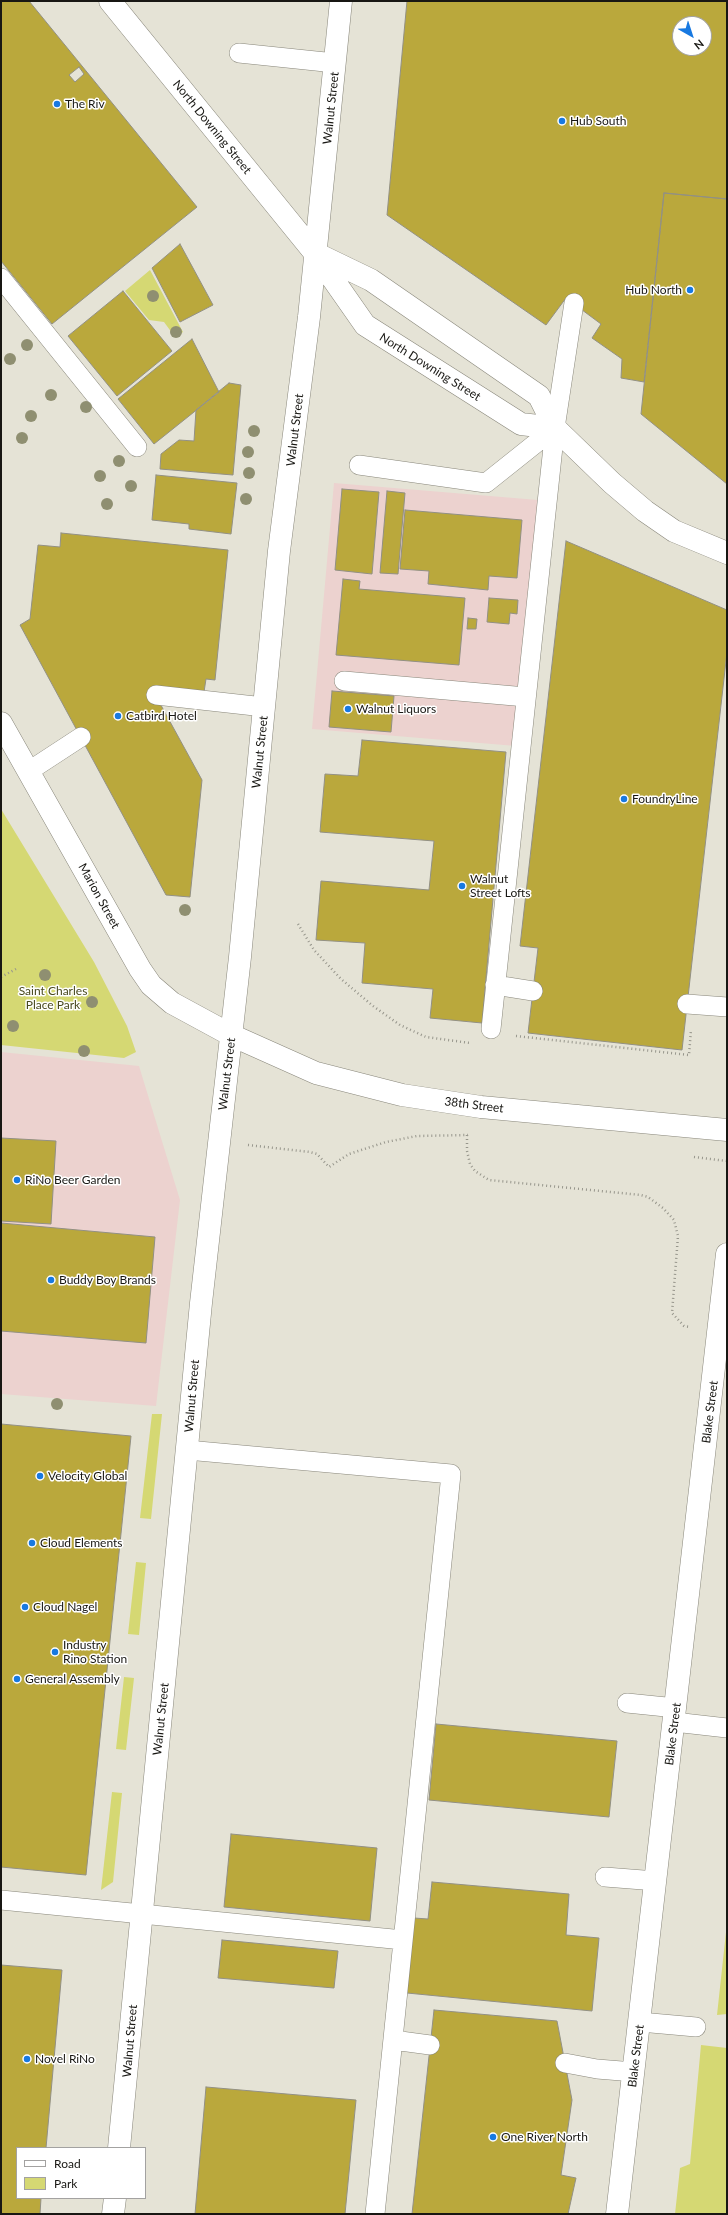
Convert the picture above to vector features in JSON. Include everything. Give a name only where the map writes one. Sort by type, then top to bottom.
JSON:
[{"type":"street","name":"North Downing Street","points":[[110,1],[314,252],[365,325],[521,424],[555,428]]},
{"type":"street","name":"Walnut Street","points":[[120,2147],[211,1208],[231,1035],[280,551],[309,317],[314,252],[341,1]]},
{"type":"street","name":"North Downing Street","points":[[314,252],[372,280],[539,396],[555,428],[612,483],[645,511],[674,531],[727,553]]},
{"type":"street","name":"Marion Street","points":[[1,723],[151,985],[172,1003],[231,1035]]},
{"type":"street","name":"38th Street","points":[[231,1035],[316,1073],[402,1095],[481,1107],[727,1130]]},
{"type":"street","name":"Blake Street","points":[[618,2214],[727,1254]]},
{"type":"street","points":[[113,2214],[115,2199]]},
{"type":"lane","points":[[239,53],[335,63]]},
{"type":"lane","points":[[1,278],[138,447]]},
{"type":"lane","points":[[491,1029],[555,428],[574,303]]},
{"type":"lane","points":[[359,465],[486,483],[555,428]]},
{"type":"lane","points":[[344,681],[526,697]]},
{"type":"lane","points":[[156,695],[264,707]]},
{"type":"lane","points":[[29,771],[81,737]]},
{"type":"lane","points":[[495,986],[533,991]]},
{"type":"lane","points":[[687,1004],[727,1007]]},
{"type":"lane","points":[[187,1450],[451,1474],[375,2214]]},
{"type":"lane","points":[[627,1703],[727,1728]]},
{"type":"lane","points":[[605,1876],[656,1881]]},
{"type":"lane","points":[[1,1900],[403,1940]]},
{"type":"lane","points":[[640,2022],[696,2027]]},
{"type":"lane","points":[[392,2040],[430,2045]]},
{"type":"lane","points":[[565,2063],[597,2069],[634,2072]]},
{"type":"path","points":[[1,977],[16,969]]},
{"type":"path","points":[[467,1135],[467,1151],[470,1164],[475,1171],[489,1180],[641,1195],[648,1197],[663,1208],[674,1220],[678,1236],[672,1313],[684,1326],[691,1327]]},
{"type":"path","points":[[268,1148],[317,1154],[329,1167],[350,1154],[386,1142],[417,1136],[475,1136]]},
{"type":"path","points":[[688,1157],[727,1160]]},
{"type":"shaded area","points":[[334,483],[538,500],[516,746],[312,729]]},
{"type":"shaded area","points":[[1,1052],[139,1066],[180,1200],[156,1406],[1,1394]]},
{"type":"green space","points":[[150,270],[183,332],[175,337],[164,322],[149,320],[125,291]]},
{"type":"green space","name":"Saint Charles Place Park","points":[[1,809],[94,962],[127,1026],[136,1052],[124,1058],[1,1045]]},
{"type":"green space","points":[[152,1414],[162,1414],[151,1519],[140,1518]]},
{"type":"green space","points":[[136,1562],[146,1563],[139,1635],[128,1634]]},
{"type":"green space","points":[[124,1677],[134,1678],[126,1750],[116,1749]]},
{"type":"green space","points":[[112,1792],[122,1793],[113,1882],[101,1890]]},
{"type":"green space","points":[[727,1923],[727,2014],[717,2015]]},
{"type":"green space","points":[[701,2045],[727,2048],[727,2214],[675,2214],[680,2168],[690,2164]]},
{"type":"building","name":"The Riv","points":[[1,1],[29,1],[197,207],[52,324],[1,261]]},
{"type":"building","name":"Hub South","points":[[407,1],[727,1],[727,199],[664,193],[644,382],[621,378],[622,359],[592,338],[601,324],[566,298],[546,325],[387,215]]},
{"type":"building","points":[[79,67],[84,74],[75,82],[69,75]]},
{"type":"building","name":"Hub North","points":[[664,193],[727,199],[727,484],[641,414]]},
{"type":"building","points":[[180,244],[213,305],[180,322],[152,268]]},
{"type":"building","points":[[123,291],[172,351],[117,396],[68,336]]},
{"type":"building","points":[[192,339],[219,392],[154,444],[118,399]]},
{"type":"building","points":[[229,383],[241,385],[233,475],[160,469],[161,454],[179,440],[194,441],[196,410]]},
{"type":"building","points":[[156,475],[237,483],[231,534],[189,529],[189,524],[152,520]]},
{"type":"building","points":[[342,489],[379,492],[372,574],[335,570]]},
{"type":"building","points":[[387,491],[405,493],[398,574],[380,573]]},
{"type":"building","points":[[405,510],[522,520],[517,578],[489,576],[488,590],[428,584],[429,571],[400,569]]},
{"type":"building","name":"Catbird Hotel","points":[[61,533],[228,550],[215,680],[206,679],[204,692],[151,687],[202,780],[190,897],[166,895],[20,625],[30,619],[38,545],[60,547]]},
{"type":"building","name":"FoundryLine","points":[[566,541],[727,610],[727,652],[682,1050],[528,1033],[538,948],[520,946]]},
{"type":"building","points":[[343,579],[360,581],[359,589],[465,598],[459,665],[336,655]]},
{"type":"building","points":[[489,598],[518,600],[517,614],[510,613],[509,624],[487,622]]},
{"type":"building","points":[[468,618],[477,619],[476,629],[467,629]]},
{"type":"building","points":[[332,691],[394,696],[391,732],[329,727]]},
{"type":"building","name":"Walnut Street Lofts","points":[[362,740],[506,752],[482,1023],[430,1018],[433,989],[362,983],[365,943],[316,940],[321,881],[429,890],[434,841],[320,832],[325,774],[358,776]]},
{"type":"building","points":[[1,1138],[56,1141],[51,1224],[1,1221]]},
{"type":"building","points":[[1,1223],[155,1237],[146,1343],[1,1331]]},
{"type":"building","name":"Industry Rino Station","points":[[1,1424],[131,1436],[86,1875],[1,1867]]},
{"type":"building","points":[[436,1724],[617,1741],[609,1817],[429,1800]]},
{"type":"building","points":[[231,1834],[377,1848],[370,1921],[224,1907]]},
{"type":"building","points":[[432,1882],[569,1894],[566,1935],[599,1938],[592,2011],[407,1993],[414,1918],[428,1919]]},
{"type":"building","points":[[222,1940],[338,1951],[334,1988],[218,1978]]},
{"type":"building","name":"Novel RiNo","points":[[1,1965],[62,1970],[46,2147],[16,2147],[16,2199],[41,2199],[40,2214],[1,2214]]},
{"type":"building","name":"One River North","points":[[434,2010],[557,2021],[572,2100],[561,2175],[576,2178],[568,2214],[412,2214]]},
{"type":"building","points":[[206,2087],[356,2100],[345,2214],[195,2214]]},
{"type":"place","name":"The Riv","points":[[57,104]]},
{"type":"place","name":"Hub South","points":[[562,121]]},
{"type":"place","name":"Hub North","points":[[690,290]]},
{"type":"place","name":"Walnut Liquors","points":[[348,709]]},
{"type":"place","name":"Catbird Hotel","points":[[118,716]]},
{"type":"place","name":"FoundryLine","points":[[624,799]]},
{"type":"place","name":"Walnut Street Lofts","points":[[462,886]]},
{"type":"place","name":"RiNo Beer Garden","points":[[17,1180]]},
{"type":"place","name":"Buddy Boy Brands","points":[[51,1280]]},
{"type":"place","name":"Velocity Global","points":[[40,1476]]},
{"type":"place","name":"Cloud Elements","points":[[32,1543]]},
{"type":"place","name":"Cloud Nagel","points":[[25,1607]]},
{"type":"place","name":"Industry Rino Station","points":[[55,1652]]},
{"type":"place","name":"General Assembly","points":[[17,1679]]},
{"type":"place","name":"Novel RiNo","points":[[27,2059]]},
{"type":"place","name":"One River North","points":[[493,2137]]}]
